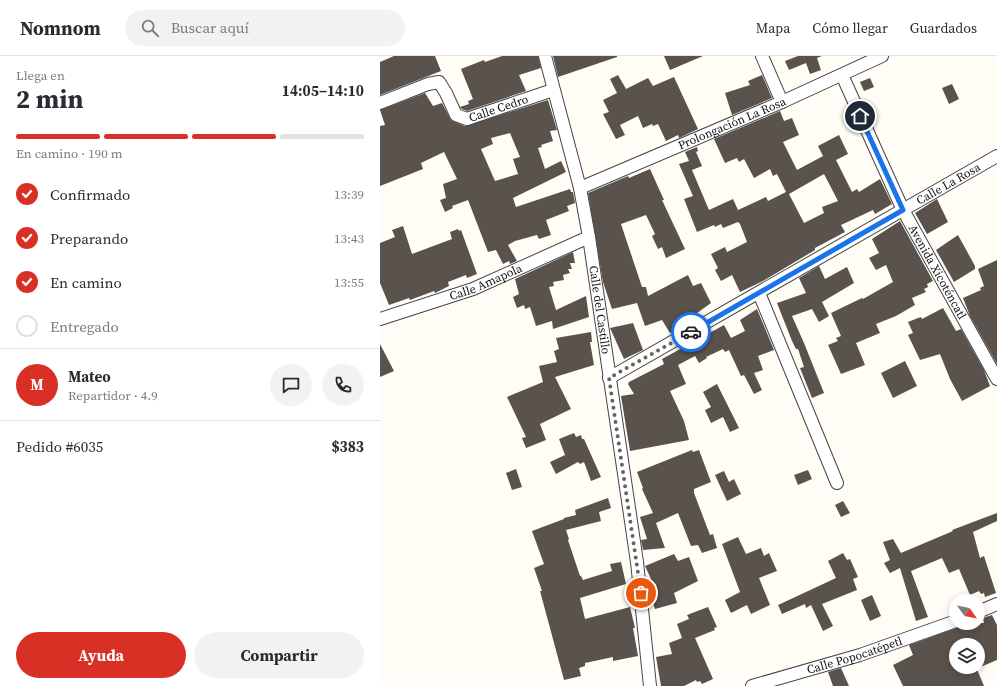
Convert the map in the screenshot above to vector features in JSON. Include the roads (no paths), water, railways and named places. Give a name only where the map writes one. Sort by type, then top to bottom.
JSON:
[{"type":"street","name":"Calle del Castillo","points":[[545,56],[580,188],[589,237],[637,562],[650,686]]},
{"type":"street","points":[[762,56],[782,102]]},
{"type":"street","name":"Prolongación La Rosa","points":[[580,188],[782,102],[882,56]]},
{"type":"street","name":"Avenida Xicoténcatl","points":[[842,75],[903,210],[997,379]]},
{"type":"street","name":"Calle Cedro","points":[[380,103],[428,84],[439,82],[456,114],[467,119],[553,90]]},
{"type":"street","name":"Calle La Rosa","points":[[609,378],[759,294],[997,156]]},
{"type":"street","name":"Calle Amapola","points":[[380,319],[473,289],[589,237]]},
{"type":"street","points":[[759,294],[837,483]]},
{"type":"street","points":[[985,609],[997,604]]},
{"type":"street","name":"Calle Popocatépetl","points":[[752,686],[860,654],[949,623]]}]
